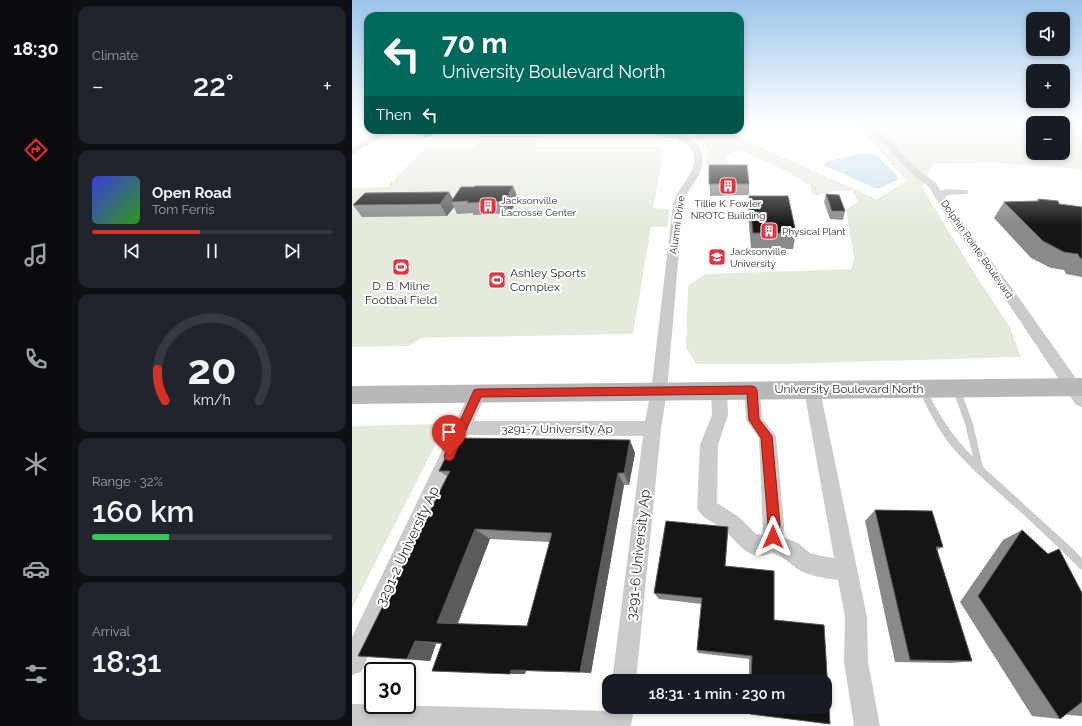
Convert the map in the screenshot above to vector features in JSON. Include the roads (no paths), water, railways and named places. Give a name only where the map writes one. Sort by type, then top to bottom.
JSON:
[{"type":"main road","name":"University Boulevard North","points":[[352,395],[922,389],[1079,392]]},
{"type":"street","name":"Alumni Drive","points":[[652,429],[660,391],[679,196],[697,169],[699,157]]},
{"type":"street","name":"Dolphin Pointe Boulevard","points":[[900,157],[936,190],[950,214],[1079,392]]},
{"type":"street","points":[[911,157],[930,174],[936,190],[946,192],[964,192]]},
{"type":"street","points":[[719,390],[720,415],[709,445],[707,508],[732,524],[746,540],[754,545],[766,545],[773,537],[774,524],[767,436],[754,420],[752,390]]},
{"type":"street","points":[[812,390],[856,617],[856,662],[867,726]]},
{"type":"street","name":"3291-2 University Ap","points":[[352,663],[478,393]]},
{"type":"street","name":"3291-7 University Ap","points":[[462,428],[652,429]]},
{"type":"street","name":"3291-6 University Ap","points":[[625,674],[652,429]]},
{"type":"street","points":[[769,541],[790,550],[804,561],[822,567],[847,570]]},
{"type":"street","points":[[352,717],[619,719]]},
{"type":"lane","points":[[922,389],[934,414],[961,451],[979,466],[1012,500],[1062,543],[1082,565]]},
{"type":"lane","points":[[956,389],[969,424],[979,466]]},
{"type":"water","points":[[847,157],[879,157],[897,176],[898,179],[880,188],[875,188],[825,166],[824,164],[826,162]]},
{"type":"place","name":"Tillie K. Fowler NROTC Building","points":[[728,186]]},
{"type":"place","name":"Jacksonville Lacrosse Center","points":[[488,206]]},
{"type":"place","name":"Physical Plant","points":[[769,231]]},
{"type":"place","name":"Jacksonville University","points":[[717,257]]},
{"type":"place","name":"D. B. Milne Footbal Field","points":[[401,267]]},
{"type":"place","name":"Ashley Sports Complex","points":[[497,280]]}]
